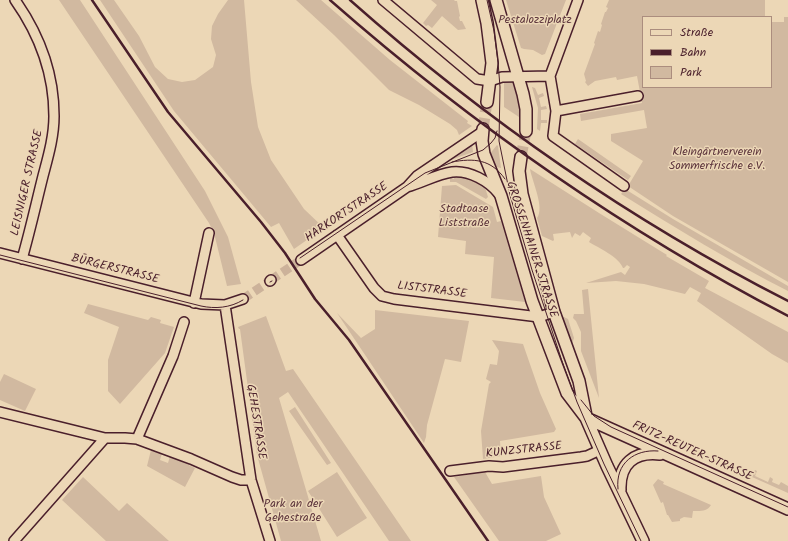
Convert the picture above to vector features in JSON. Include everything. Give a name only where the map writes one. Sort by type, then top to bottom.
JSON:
[{"type":"main road","points":[[482,0],[492,63],[487,102]]},
{"type":"main road","points":[[496,0],[519,77],[526,109],[526,131]]},
{"type":"main road","name":"GROSSENHAINER STRASSE","points":[[482,131],[484,154],[500,196],[530,295],[568,393],[586,418],[643,541]]},
{"type":"main road","name":"GROSSENHAINER STRASSE","points":[[521,157],[519,171],[520,188],[554,312],[579,381],[586,418]]},
{"type":"main road","name":"FRITZ-REUTER-STRASSE","points":[[586,418],[788,509]]},
{"type":"main road","points":[[621,495],[621,476],[630,460],[642,453],[656,453],[670,456]]},
{"type":"street","name":"LEISNIGER STRASSE","points":[[15,0],[32,25],[45,58],[54,96],[52,140],[22,259]]},
{"type":"street","points":[[383,0],[477,79],[490,81],[502,77],[550,76]]},
{"type":"street","points":[[578,0],[550,76],[556,110],[553,136],[624,186]]},
{"type":"street","points":[[556,110],[638,96]]},
{"type":"street","points":[[407,187],[417,176],[482,131]]},
{"type":"street","points":[[407,187],[452,172],[463,173],[482,180],[495,189],[500,196]]},
{"type":"street","name":"HARKORTSTRASSE","points":[[300,260],[407,187]]},
{"type":"street","points":[[194,303],[209,233]]},
{"type":"street","name":"LISTSTRASSE","points":[[337,235],[374,288],[382,296],[394,299],[539,317],[554,312]]},
{"type":"street","name":"BÜRGERSTRASSE","points":[[0,253],[194,303],[208,306],[224,305]]},
{"type":"street","points":[[224,305],[243,299]]},
{"type":"street","name":"GEHESTRASSE","points":[[224,305],[251,480],[270,541]]},
{"type":"street","points":[[137,439],[172,356],[184,322]]},
{"type":"street","points":[[0,412],[105,438],[137,439],[191,459],[232,478],[251,480]]},
{"type":"street","points":[[14,541],[105,438]]},
{"type":"street","name":"KUNZSTRASSE","points":[[450,471],[489,466],[503,467],[581,457],[600,450]]},
{"type":"green space","points":[[59,0],[80,0],[205,191],[228,237],[241,284],[227,286],[214,233],[209,223]]},
{"type":"green space","points":[[100,0],[114,0],[139,36],[155,67],[168,79],[182,82],[195,80],[213,67],[216,55],[211,39],[212,26],[228,0],[244,0],[251,82],[258,127],[271,160],[304,209],[324,228],[294,249],[279,223],[271,227],[174,111]]},
{"type":"green space","points":[[296,0],[321,0],[390,60],[468,121],[467,123],[472,126],[459,135],[457,130],[450,124],[419,105],[389,90],[334,35]]},
{"type":"green space","points":[[431,0],[457,1],[460,21],[462,21],[466,29],[458,30],[442,16],[432,28],[428,25],[426,26],[423,23],[437,5]]},
{"type":"green space","name":"Pestalozziplatz","points":[[506,0],[566,0],[545,54],[542,55],[533,50],[521,48]]},
{"type":"green space","name":"Kleingärtnerverein Sommerfrische e.V.","points":[[609,0],[765,0],[765,16],[642,16],[642,88],[772,88],[772,22],[784,22],[784,17],[788,17],[788,282],[673,216],[628,186],[643,161],[611,141],[611,134],[647,128],[644,110],[581,121],[580,114],[642,103],[637,76],[617,80],[616,77],[595,81],[588,86],[585,82],[584,74],[598,31],[600,32],[605,12],[608,8],[606,7]]},
{"type":"green space","points":[[504,80],[510,80],[516,88],[521,104],[522,119],[504,107]]},
{"type":"green space","points":[[532,87],[535,88],[538,95],[543,93],[544,96],[539,98],[541,107],[546,106],[547,109],[541,110],[541,120],[547,120],[547,123],[541,123],[540,131],[537,129],[538,108]]},
{"type":"green space","points":[[578,139],[631,176],[628,180],[575,144]]},
{"type":"green space","points":[[472,144],[473,152],[448,161]]},
{"type":"green space","points":[[497,145],[501,168],[492,164],[488,156]]},
{"type":"green space","points":[[530,169],[667,255],[666,256],[709,281],[705,288],[788,332],[788,363],[772,354],[697,301],[701,293],[690,287],[685,294],[644,284],[616,281],[586,283],[621,272],[625,275],[630,267],[627,265],[623,268],[617,260],[589,242],[591,238],[583,232],[580,236],[575,233],[572,238],[570,232],[553,234],[553,241],[542,236],[537,218],[540,208],[539,201]]},
{"type":"green space","points":[[454,175],[465,176],[484,184],[488,197],[486,199],[456,182],[450,182],[451,178],[454,179]]},
{"type":"green space","name":"Stadtoase Liststraße","points":[[456,185],[493,207],[497,222],[501,221],[525,302],[491,298],[494,257],[465,254],[466,241],[438,237],[442,186]]},
{"type":"green space","points":[[625,189],[673,219],[788,286],[788,291],[725,257],[621,194]]},
{"type":"green space","points":[[588,289],[599,398],[581,351],[581,332],[573,318],[574,314],[584,314],[582,290]]},
{"type":"green space","points":[[88,304],[148,320],[151,317],[161,320],[160,323],[174,327],[165,353],[120,404],[108,391],[108,360],[119,327],[84,313]]},
{"type":"green space","points":[[375,310],[469,321],[461,362],[445,359],[427,425],[424,443],[337,313],[361,338],[375,329]]},
{"type":"green space","name":"Park an der Gehestraße","points":[[266,316],[286,371],[293,369],[411,541],[389,541],[288,392],[279,398],[321,541],[281,541],[257,455],[240,329],[238,327]]},
{"type":"green space","points":[[562,316],[568,319],[574,338],[572,344]]},
{"type":"green space","points":[[492,340],[523,344],[540,393],[556,429],[554,432],[500,441],[501,456],[483,459],[481,431],[489,384],[491,382],[486,379],[490,364],[497,365],[499,351]]},
{"type":"green space","points":[[4,374],[36,389],[25,411],[0,400],[0,382]]},
{"type":"green space","points":[[295,407],[331,463],[327,465],[289,411]]},
{"type":"green space","points":[[151,450],[162,453],[160,460],[168,463],[170,456],[195,468],[185,487],[147,466]]},
{"type":"green space","points":[[755,470],[757,471],[755,476],[768,482],[770,477],[773,479],[772,482],[779,485],[781,482],[788,486],[788,493],[752,477]]},
{"type":"green space","points":[[337,472],[367,518],[337,537],[308,491]]},
{"type":"green space","points":[[485,472],[492,484],[541,476],[544,497],[561,534],[546,541],[499,541],[454,477]]},
{"type":"green space","points":[[83,477],[119,511],[127,503],[169,541],[106,541],[62,500]]},
{"type":"green space","points":[[658,479],[664,482],[663,484],[711,505],[705,510],[693,511],[692,518],[684,517],[680,519],[680,521],[672,522],[667,515],[663,502],[661,503],[653,485]]},
{"type":"tunnel","points":[[483,129],[487,102]]},
{"type":"tunnel","points":[[521,157],[526,131]]},
{"type":"tunnel","points":[[271,280],[301,260]]},
{"type":"tunnel","points":[[243,299],[270,281]]},
{"type":"tram line","points":[[487,0],[494,31],[498,62],[500,87],[499,141],[510,195],[532,270],[577,402],[604,464],[641,541]]},
{"type":"tram line","points":[[300,258],[425,173],[483,150],[495,138],[497,131]]},
{"type":"tram line","points":[[452,162],[468,160],[482,162],[494,167],[505,179]]},
{"type":"tram line","points":[[0,255],[201,306],[222,307],[233,305],[243,300]]},
{"type":"tram line","points":[[581,400],[594,416],[611,427],[788,507]]},
{"type":"tram line","points":[[618,489],[620,472],[623,465],[628,460],[634,455],[642,452],[658,451]]},
{"type":"railway","points":[[92,0],[168,112],[261,222],[285,253],[315,299],[349,340],[488,541]]},
{"type":"railway","points":[[330,0],[437,89],[550,172],[607,211],[667,248],[788,316]]},
{"type":"railway","points":[[350,0],[452,85],[505,126],[560,164],[615,201],[672,236],[729,270],[788,301]]}]
